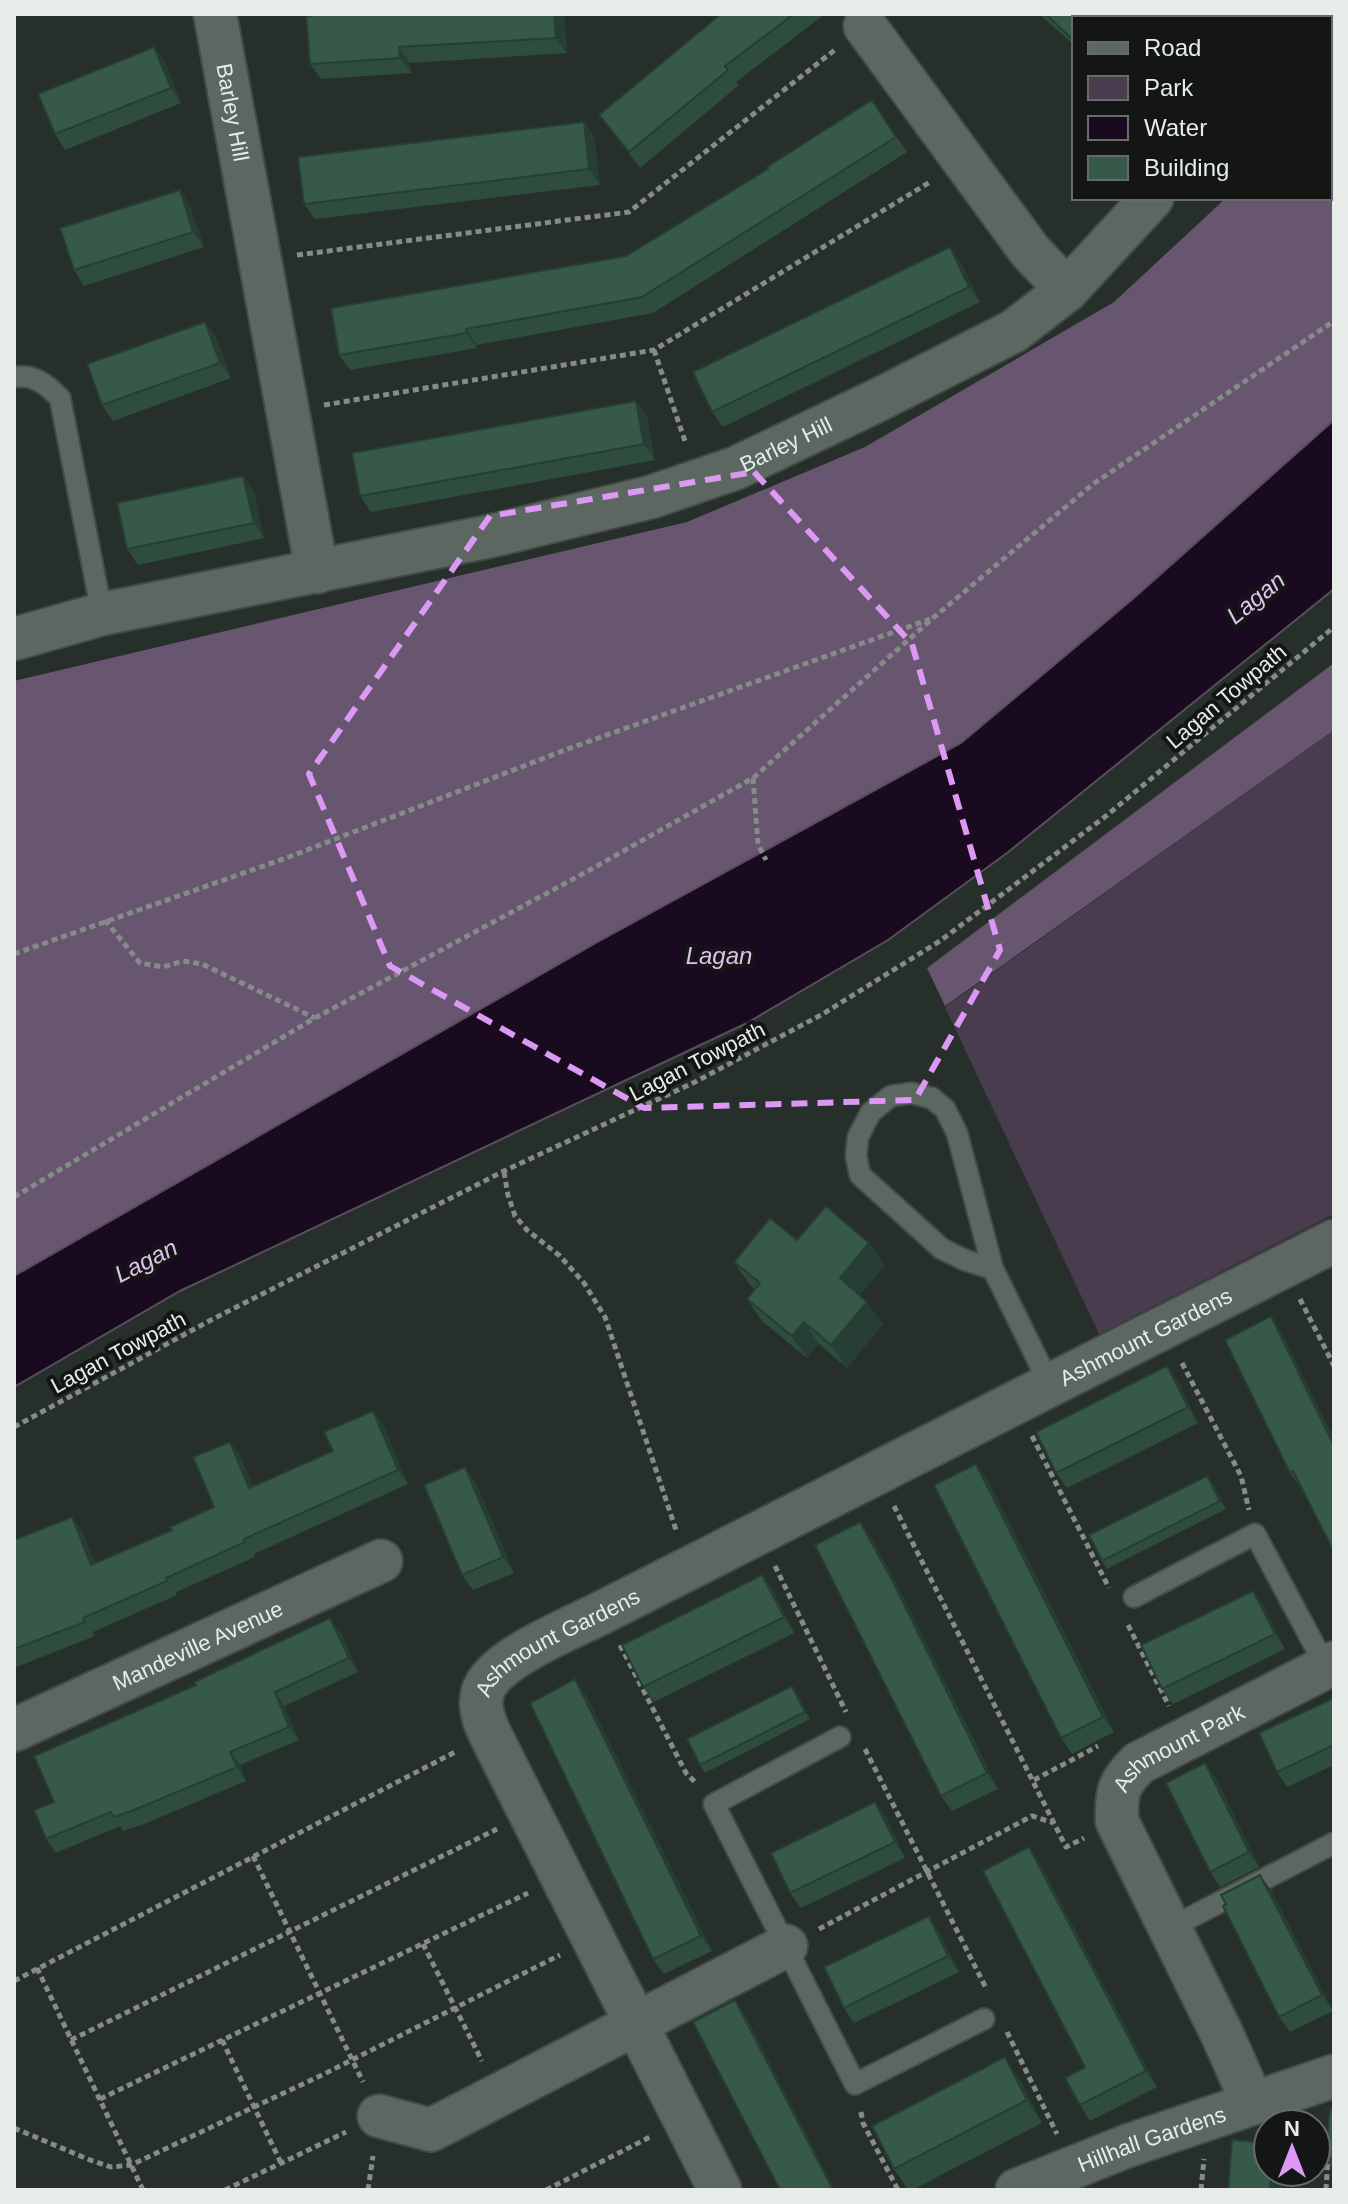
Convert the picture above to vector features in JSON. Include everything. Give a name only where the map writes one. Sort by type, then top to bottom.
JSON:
[{"type":"street","name":"Barley Hill","points":[[215,14],[317,572]]},
{"type":"street","points":[[865,26],[1030,251],[1067,290]]},
{"type":"street","name":"Barley Hill","points":[[14,639],[102,614],[491,536],[651,497],[736,468],[1014,331],[1067,290],[1150,200]]},
{"type":"street","name":"Ashmount Gardens","points":[[720,2190],[490,1734],[482,1713],[482,1693],[491,1676],[513,1659],[688,1568],[1334,1241]]},
{"type":"street","name":"Mandeville Avenue","points":[[14,1730],[381,1561]]},
{"type":"street","name":"Ashmount Park","points":[[1252,2102],[1117,1821],[1116,1800],[1122,1779],[1139,1763],[1330,1665]]},
{"type":"street","points":[[379,2116],[431,2130],[786,1946]]},
{"type":"street","name":"Hillhall Gardens","points":[[1017,2190],[1069,2180],[1252,2102],[1334,2076]]},
{"type":"lane","points":[[14,377],[26,375],[44,383],[60,398],[102,614]]},
{"type":"lane","points":[[993,1269],[942,1249],[860,1175],[856,1156],[858,1137],[871,1112],[891,1096],[911,1093],[932,1098],[945,1109],[957,1133],[993,1269],[1032,1394]]},
{"type":"lane","points":[[1134,1597],[1255,1534],[1330,1665]]},
{"type":"lane","points":[[840,1737],[714,1804],[855,2084],[984,2019]]},
{"type":"lane","points":[[1170,1928],[1334,1843]]},
{"type":"path","points":[[260,260],[629,212],[865,26]]},
{"type":"path","points":[[288,411],[654,350],[965,160]]},
{"type":"path","points":[[14,1197],[315,1018],[753,778],[933,618],[1093,484],[1334,321]]},
{"type":"path","points":[[654,350],[698,481]]},
{"type":"path","points":[[14,954],[289,857],[565,750],[933,618]]},
{"type":"path","name":"Lagan Towpath","points":[[14,1427],[225,1313],[504,1171],[695,1082],[821,1015],[940,941],[1106,816],[1334,627]]},
{"type":"path","points":[[753,778],[758,844],[766,860]]},
{"type":"path","points":[[105,920],[140,963],[163,967],[183,961],[202,964],[315,1018]]},
{"type":"path","points":[[504,1171],[515,1216],[568,1265],[584,1283],[605,1317],[688,1568]]},
{"type":"path","points":[[1284,1266],[1334,1366]]},
{"type":"path","points":[[1163,1327],[1241,1476],[1255,1534]]},
{"type":"path","points":[[1032,1394],[1111,1592]]},
{"type":"path","points":[[877,1474],[1066,1847],[1117,1821]]},
{"type":"path","points":[[759,1533],[847,1714]]},
{"type":"path","points":[[603,1612],[686,1773],[714,1804]]},
{"type":"path","points":[[1125,1619],[1185,1739]]},
{"type":"path","points":[[14,1981],[490,1734]]},
{"type":"path","points":[[861,1741],[927,1873]]},
{"type":"path","points":[[71,2040],[528,1814]]},
{"type":"path","points":[[786,1946],[1032,1816],[1054,1823]]},
{"type":"path","points":[[253,1856],[352,2059]]},
{"type":"path","points":[[100,2099],[560,1877]]},
{"type":"path","points":[[14,2128],[111,2167],[131,2165],[255,2108],[591,1939]]},
{"type":"path","points":[[423,1944],[499,2095]]},
{"type":"path","points":[[37,1968],[143,2190]]},
{"type":"path","points":[[222,2040],[281,2163]]},
{"type":"path","points":[[855,2084],[863,2123],[898,2190]]},
{"type":"path","points":[[225,2190],[379,2116]]},
{"type":"path","points":[[546,2190],[683,2120]]},
{"type":"highlighted area","points":[[754,472],[912,644],[1000,950],[915,1100],[644,1108],[390,966],[309,774],[490,516]]},
{"type":"green space","points":[[1334,730],[1334,1214],[1099,1334],[945,1007]]},
{"type":"shaded area","points":[[1334,87],[1334,420],[1135,597],[961,743],[594,944],[14,1276],[14,681],[687,522],[865,447],[1114,302],[1224,200],[1332,200]]},
{"type":"shaded area","points":[[1334,663],[1334,730],[945,1006],[927,968]]},
{"type":"water","name":"Lagan","points":[[1334,420],[1334,589],[1007,853],[888,940],[747,1023],[180,1291],[14,1387],[14,1276],[594,944],[961,743],[1135,597]]},
{"type":"building","points":[[554,14],[556,38],[399,47],[400,58],[310,64],[306,16]]},
{"type":"building","points":[[721,14],[794,14],[725,66],[728,70],[629,152],[599,115]]},
{"type":"building","points":[[1046,14],[1100,16],[1072,16],[1072,39]]},
{"type":"building","points":[[154,47],[171,88],[55,134],[38,94]]},
{"type":"building","points":[[872,100],[896,137],[642,297],[466,329],[467,333],[339,355],[331,308],[626,256],[768,169]]},
{"type":"building","points":[[584,122],[589,169],[304,204],[298,157]]},
{"type":"building","points":[[180,190],[193,232],[74,270],[60,228]]},
{"type":"building","points":[[950,247],[969,287],[712,412],[693,372]]},
{"type":"building","points":[[205,322],[220,363],[102,405],[87,364]]},
{"type":"building","points":[[636,401],[644,444],[360,496],[352,453]]},
{"type":"building","points":[[243,476],[254,523],[127,549],[117,503]]},
{"type":"building","points":[[826,1206],[869,1243],[840,1278],[867,1302],[831,1345],[804,1322],[792,1336],[747,1299],[760,1283],[734,1262],[770,1218],[797,1240]]},
{"type":"building","points":[[1271,1316],[1334,1446],[1334,1552],[1293,1471],[1290,1473],[1225,1340]]},
{"type":"building","points":[[1167,1366],[1188,1407],[1056,1473],[1036,1432]]},
{"type":"building","points":[[373,1411],[398,1470],[244,1539],[245,1542],[166,1578],[167,1581],[83,1618],[85,1622],[14,1649],[14,1540],[72,1517],[91,1565],[172,1530],[170,1527],[214,1507],[193,1457],[230,1442],[249,1488],[333,1451],[324,1432]]},
{"type":"building","points":[[976,1464],[1103,1717],[1061,1738],[934,1485]]},
{"type":"building","points":[[465,1467],[503,1557],[462,1575],[424,1485]]},
{"type":"building","points":[[1207,1476],[1220,1501],[1102,1561],[1089,1535]]},
{"type":"building","points":[[860,1522],[987,1773],[941,1796],[815,1545]]},
{"type":"building","points":[[762,1575],[784,1617],[643,1687],[622,1645]]},
{"type":"building","points":[[1253,1591],[1275,1634],[1162,1689],[1141,1645]]},
{"type":"building","points":[[330,1618],[349,1658],[275,1692],[289,1727],[230,1752],[237,1767],[134,1810],[114,1817],[111,1812],[46,1839],[34,1810],[54,1802],[34,1756],[196,1685],[194,1682]]},
{"type":"building","points":[[575,1679],[701,1936],[653,1959],[530,1703]]},
{"type":"building","points":[[792,1686],[805,1712],[700,1765],[687,1739]]},
{"type":"building","points":[[1334,1698],[1334,1745],[1277,1772],[1259,1733]]},
{"type":"building","points":[[1205,1763],[1249,1852],[1210,1872],[1166,1783]]},
{"type":"building","points":[[875,1802],[895,1842],[790,1893],[771,1853]]},
{"type":"building","points":[[1029,1847],[1146,2071],[1080,2105],[1065,2078],[1085,2067],[983,1871]]},
{"type":"building","points":[[1260,1875],[1322,1995],[1279,2017],[1223,1906],[1226,1904],[1221,1895]]},
{"type":"building","points":[[929,1916],[948,1956],[844,2008],[824,1967]]},
{"type":"building","points":[[735,2000],[833,2190],[780,2190],[693,2022]]},
{"type":"building","points":[[1005,2057],[1027,2100],[894,2169],[872,2126]]},
{"type":"building","points":[[1332,2110],[1334,2110],[1332,2159]]},
{"type":"building","points":[[1232,2140],[1252,2142],[1252,2188],[1270,2190],[1228,2190]]}]
